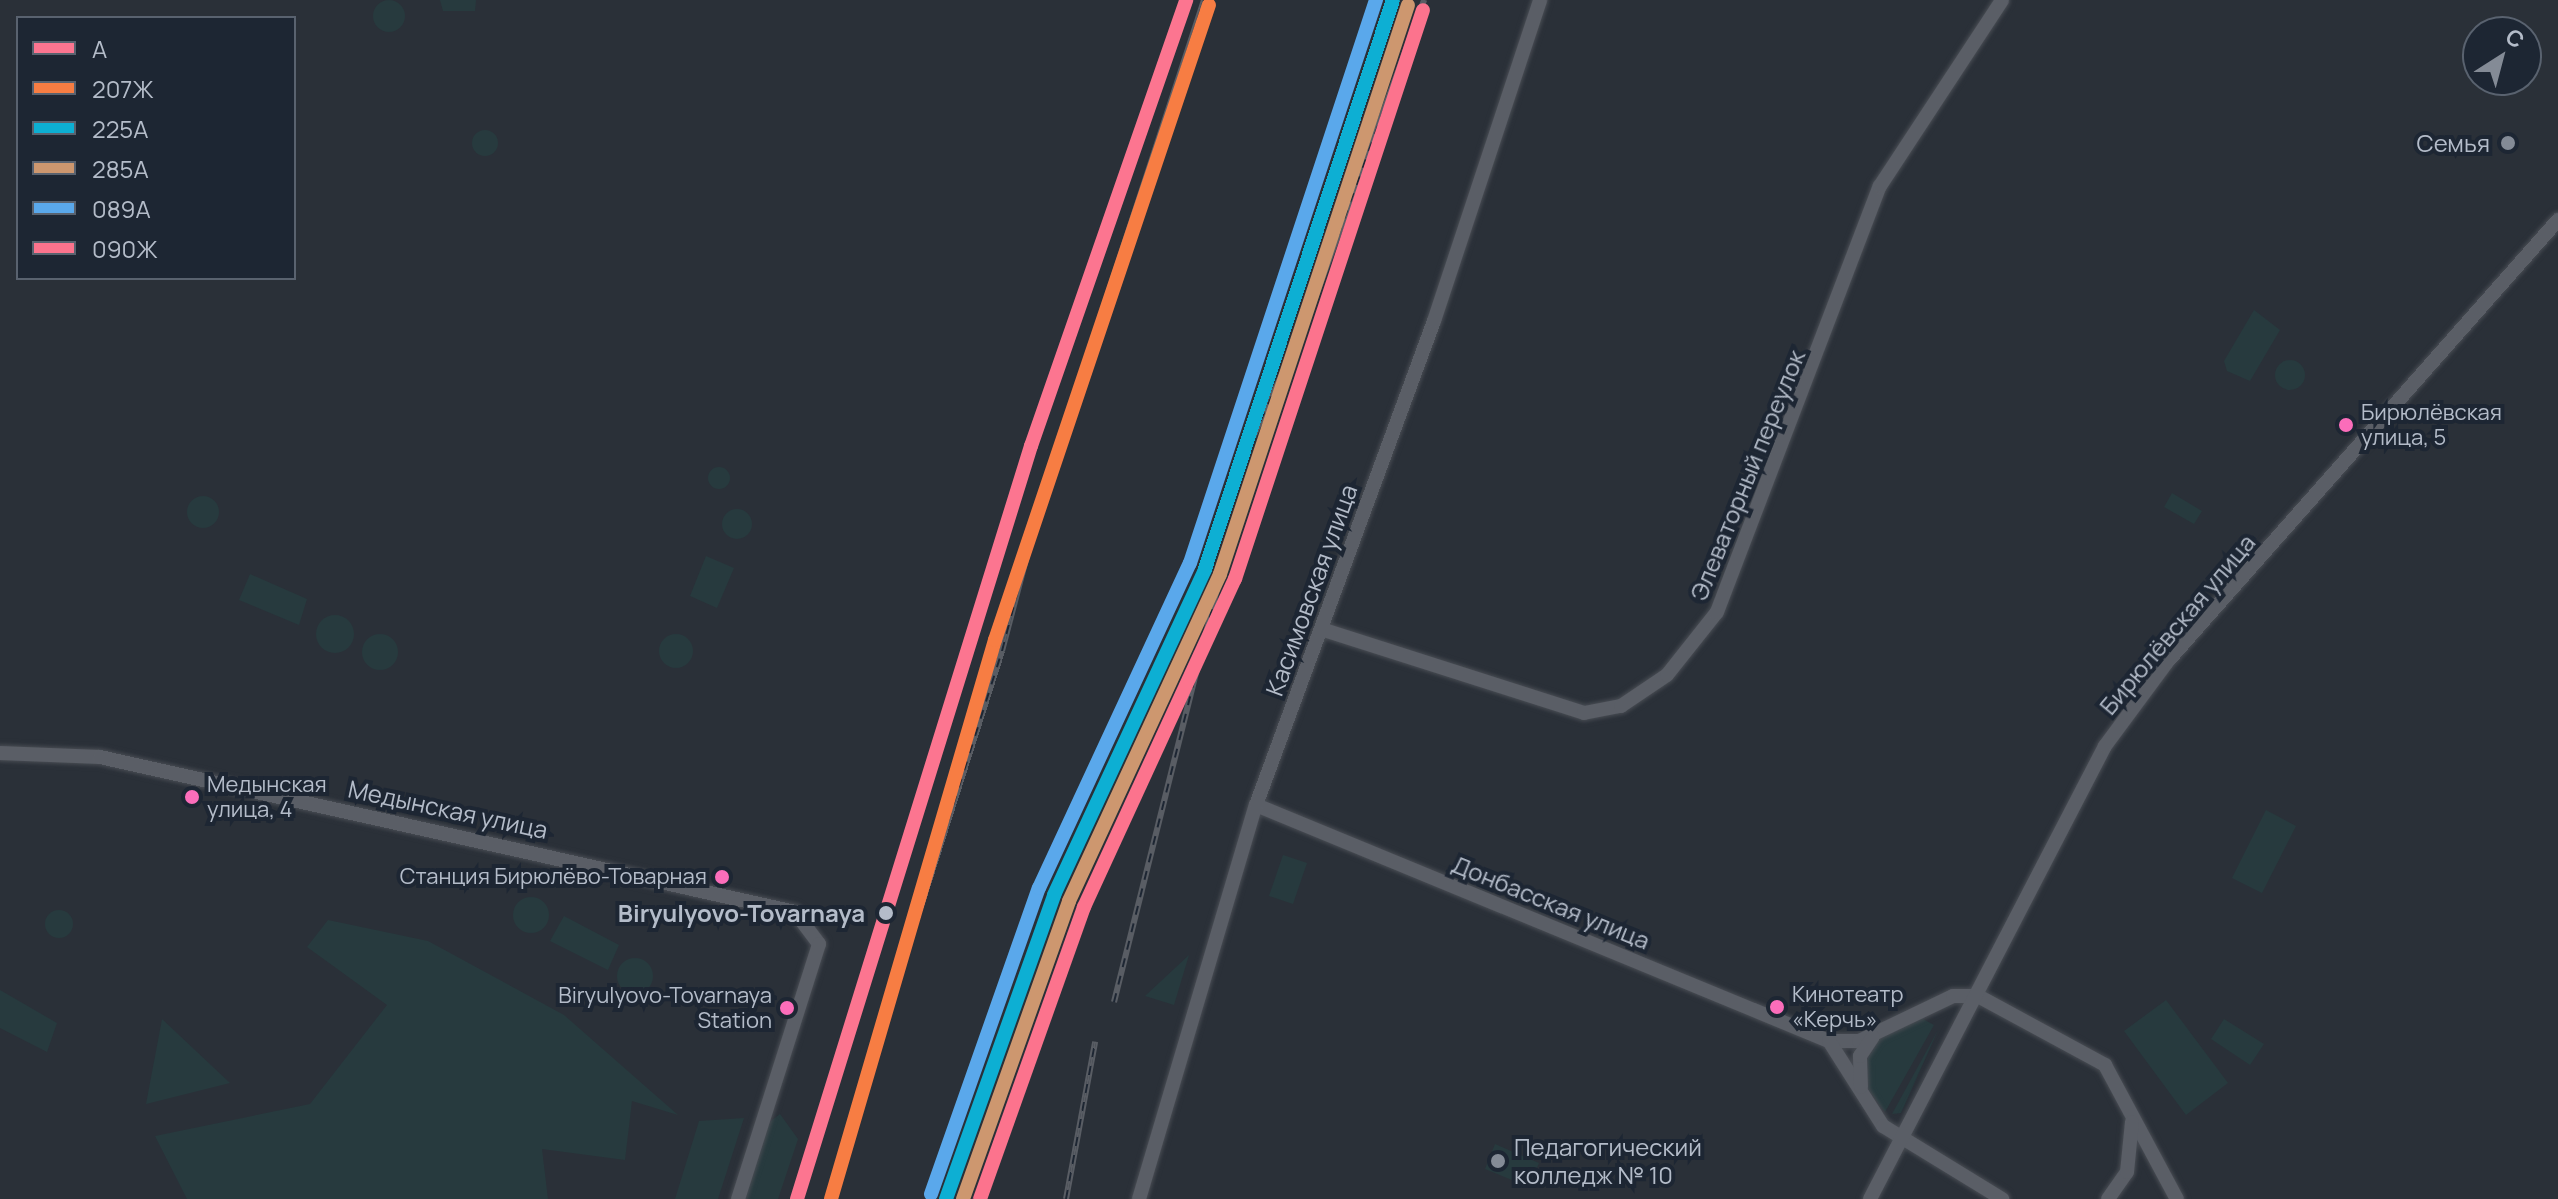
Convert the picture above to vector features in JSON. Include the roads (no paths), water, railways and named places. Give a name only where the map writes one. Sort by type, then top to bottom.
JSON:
[{"type":"street","name":"Касимовская улица","points":[[1139,1199],[1256,805],[1321,629],[1540,0]]},
{"type":"street","name":"Элеваторный переулок","points":[[1321,629],[1584,713],[1621,706],[1673,669],[1717,612],[1880,186],[2002,0]]},
{"type":"street","name":"Бирюлёвская улица","points":[[1870,1199],[2120,725],[2558,220]]},
{"type":"street","name":"Медынская улица","points":[[0,753],[100,757],[639,871],[795,912],[819,944],[738,1199]]},
{"type":"street","name":"Донбасская улица","points":[[1256,805],[1829,1041]]},
{"type":"street","points":[[1829,1041],[1849,1043],[1953,996],[1978,996],[2105,1065],[2169,1198]]},
{"type":"street","points":[[1862,1093],[1860,1056],[1883,1029]]},
{"type":"street","points":[[1829,1041],[1862,1093],[1901,1141],[2002,1199]]},
{"type":"street","points":[[2108,1199],[2127,1172],[2132,1117]]},
{"type":"railway","points":[[828,1199],[1002,651],[1047,480],[1204,0]]},
{"type":"railway","points":[[1253,437],[1307,320],[1424,0]]},
{"type":"railway","points":[[1114,1002],[1219,580]]},
{"type":"railway","points":[[1066,1199],[1095,1042]]},
{"type":"place","name":"Семья","points":[[2508,143]]},
{"type":"place","name":"Бирюлёвская улица, 5","points":[[2346,425]]},
{"type":"place","name":"Медынская улица, 4","points":[[192,797]]},
{"type":"place","name":"Станция Бирюлёво-Товарная","points":[[722,877]]},
{"type":"place","name":"Biryulyovo-Tovarnaya","points":[[886,913]]},
{"type":"place","name":"Кинотеатр «Керчь»","points":[[1777,1007]]},
{"type":"place","name":"Biryulyovo-Tovarnaya Station","points":[[787,1008]]},
{"type":"place","name":"Педагогический колледж № 10","points":[[1498,1161]]}]
